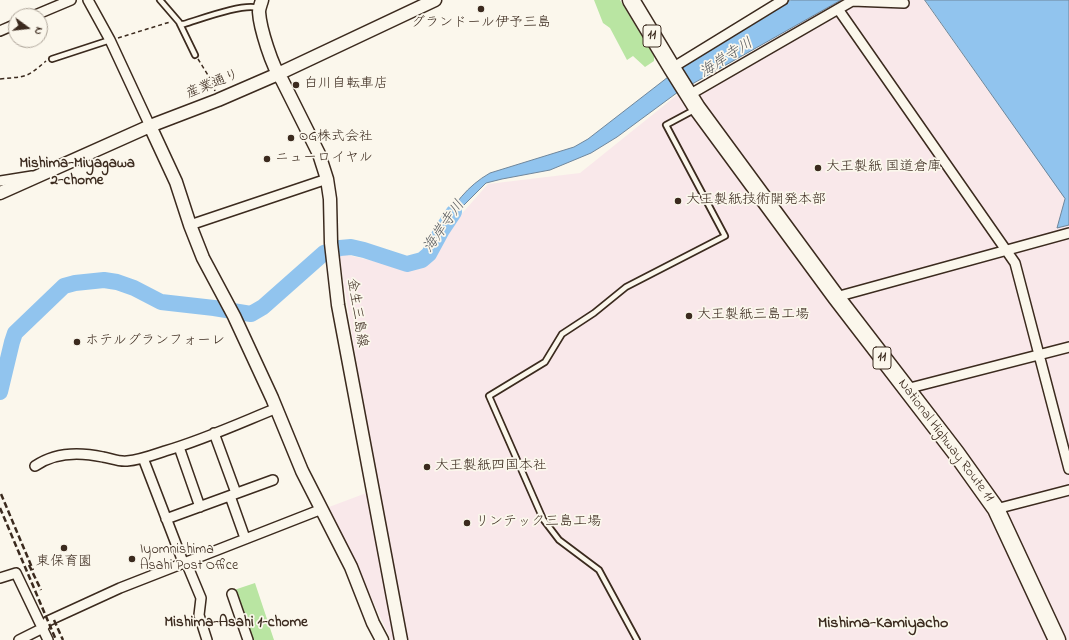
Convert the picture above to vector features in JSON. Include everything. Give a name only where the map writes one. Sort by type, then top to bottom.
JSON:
[{"type":"highway","name":"National Highway Route 11","points":[[631,0],[690,97],[836,297],[996,509],[1057,640]]},
{"type":"street","points":[[48,10],[71,0]]},
{"type":"street","points":[[88,0],[110,40],[176,182],[190,225],[203,258],[232,311],[276,408],[302,471],[351,567],[373,623],[382,640]]},
{"type":"street","name":"産業通り","points":[[0,193],[150,126],[218,100],[278,74],[435,0]]},
{"type":"street","points":[[673,70],[783,0]]},
{"type":"street","points":[[690,97],[852,1],[904,3]]},
{"type":"street","name":"金生三島線","points":[[261,4],[265,37],[278,74],[319,154],[327,179],[330,199],[331,243],[338,305],[401,640]]},
{"type":"street","points":[[838,9],[1015,262],[1069,469]]},
{"type":"street","points":[[0,181],[40,175]]},
{"type":"street","points":[[190,225],[327,179]]},
{"type":"street","points":[[836,297],[1069,233]]},
{"type":"street","points":[[906,389],[1069,347]]},
{"type":"street","points":[[35,466],[61,454],[83,453],[125,461],[142,458],[179,447],[276,408]]},
{"type":"street","points":[[214,433],[246,538]]},
{"type":"street","points":[[179,447],[200,507]]},
{"type":"street","points":[[142,458],[166,519],[201,598],[199,615],[207,640]]},
{"type":"street","points":[[166,519],[273,480]]},
{"type":"street","points":[[996,509],[1069,490]]},
{"type":"street","points":[[20,640],[43,628],[48,622],[120,588],[322,509]]},
{"type":"street","points":[[0,578],[16,573],[48,640]]},
{"type":"street","points":[[232,594],[248,640]]},
{"type":"lane","points":[[160,0],[179,22],[195,55]]},
{"type":"lane","points":[[179,22],[184,24],[244,8],[255,7],[261,4]]},
{"type":"lane","points":[[52,59],[110,40]]},
{"type":"lane","points":[[637,640],[598,570],[559,540],[543,519],[489,396],[545,362],[562,334],[594,313],[626,287],[725,236],[666,125],[690,97]]},
{"type":"path","points":[[110,40],[172,22],[179,22]]},
{"type":"path","points":[[195,55],[211,80],[218,100]]},
{"type":"path","points":[[0,79],[25,77],[35,71],[47,60],[52,59]]},
{"type":"shaded area","points":[[841,0],[924,0],[1065,199],[1058,228],[1069,225],[1069,640],[391,640],[329,507],[377,489],[339,253],[412,270],[488,184],[580,173],[677,95]]},
{"type":"green space","points":[[594,0],[620,0],[654,56],[654,61],[645,67],[633,56],[627,60],[610,28],[603,23]]},
{"type":"green space","points":[[255,583],[274,640],[252,640],[234,590]]},
{"type":"water","points":[[791,0],[841,0],[678,92],[617,137],[591,153],[550,170],[486,183],[459,210],[448,232],[441,228],[461,197],[482,178],[490,173],[574,147],[588,139],[681,67]]},
{"type":"water","points":[[925,0],[1069,0],[1069,225],[1057,228],[1065,199]]},
{"type":"waterway","name":"海岸寺川","points":[[0,392],[15,333],[64,286],[75,283],[104,280],[117,282],[134,288],[161,302],[251,314],[263,307],[324,253],[340,248],[351,247],[407,264],[422,260],[429,254],[454,212]]},
{"type":"railway","points":[[1,494],[33,570]]},
{"type":"railway","points":[[0,508],[56,640]]},
{"type":"railway","points":[[29,565],[41,590]]},
{"type":"railway","points":[[54,620],[63,640]]},
{"type":"place","name":"グランドール伊予三島","points":[[481,9]]},
{"type":"place","name":"白川自転車店","points":[[296,85]]},
{"type":"place","name":"OG株式会社","points":[[291,138]]},
{"type":"place","name":"ニューロイヤル","points":[[267,159]]},
{"type":"place","name":"大王製紙 国道倉庫","points":[[818,168]]},
{"type":"place","name":"大王製紙技術開発本部","points":[[678,201]]},
{"type":"place","name":"大王製紙三島工場","points":[[689,316]]},
{"type":"place","name":"ホテルグランフォーレ","points":[[77,342]]},
{"type":"place","name":"大王製紙四国本社","points":[[427,467]]},
{"type":"place","name":"リンテック三島工場","points":[[467,523]]},
{"type":"place","name":"東保育園","points":[[64,548]]},
{"type":"place","name":"Iyomnishima Asahi Post Office","points":[[132,559]]},
{"type":"district","name":"Mishima-Miyagawa 2-chome","points":[[77,174]]},
{"type":"district","name":"Mishima-Asahi 1-chome","points":[[236,624]]},
{"type":"district","name":"Mishima-Kamiyacho","points":[[883,624]]}]
